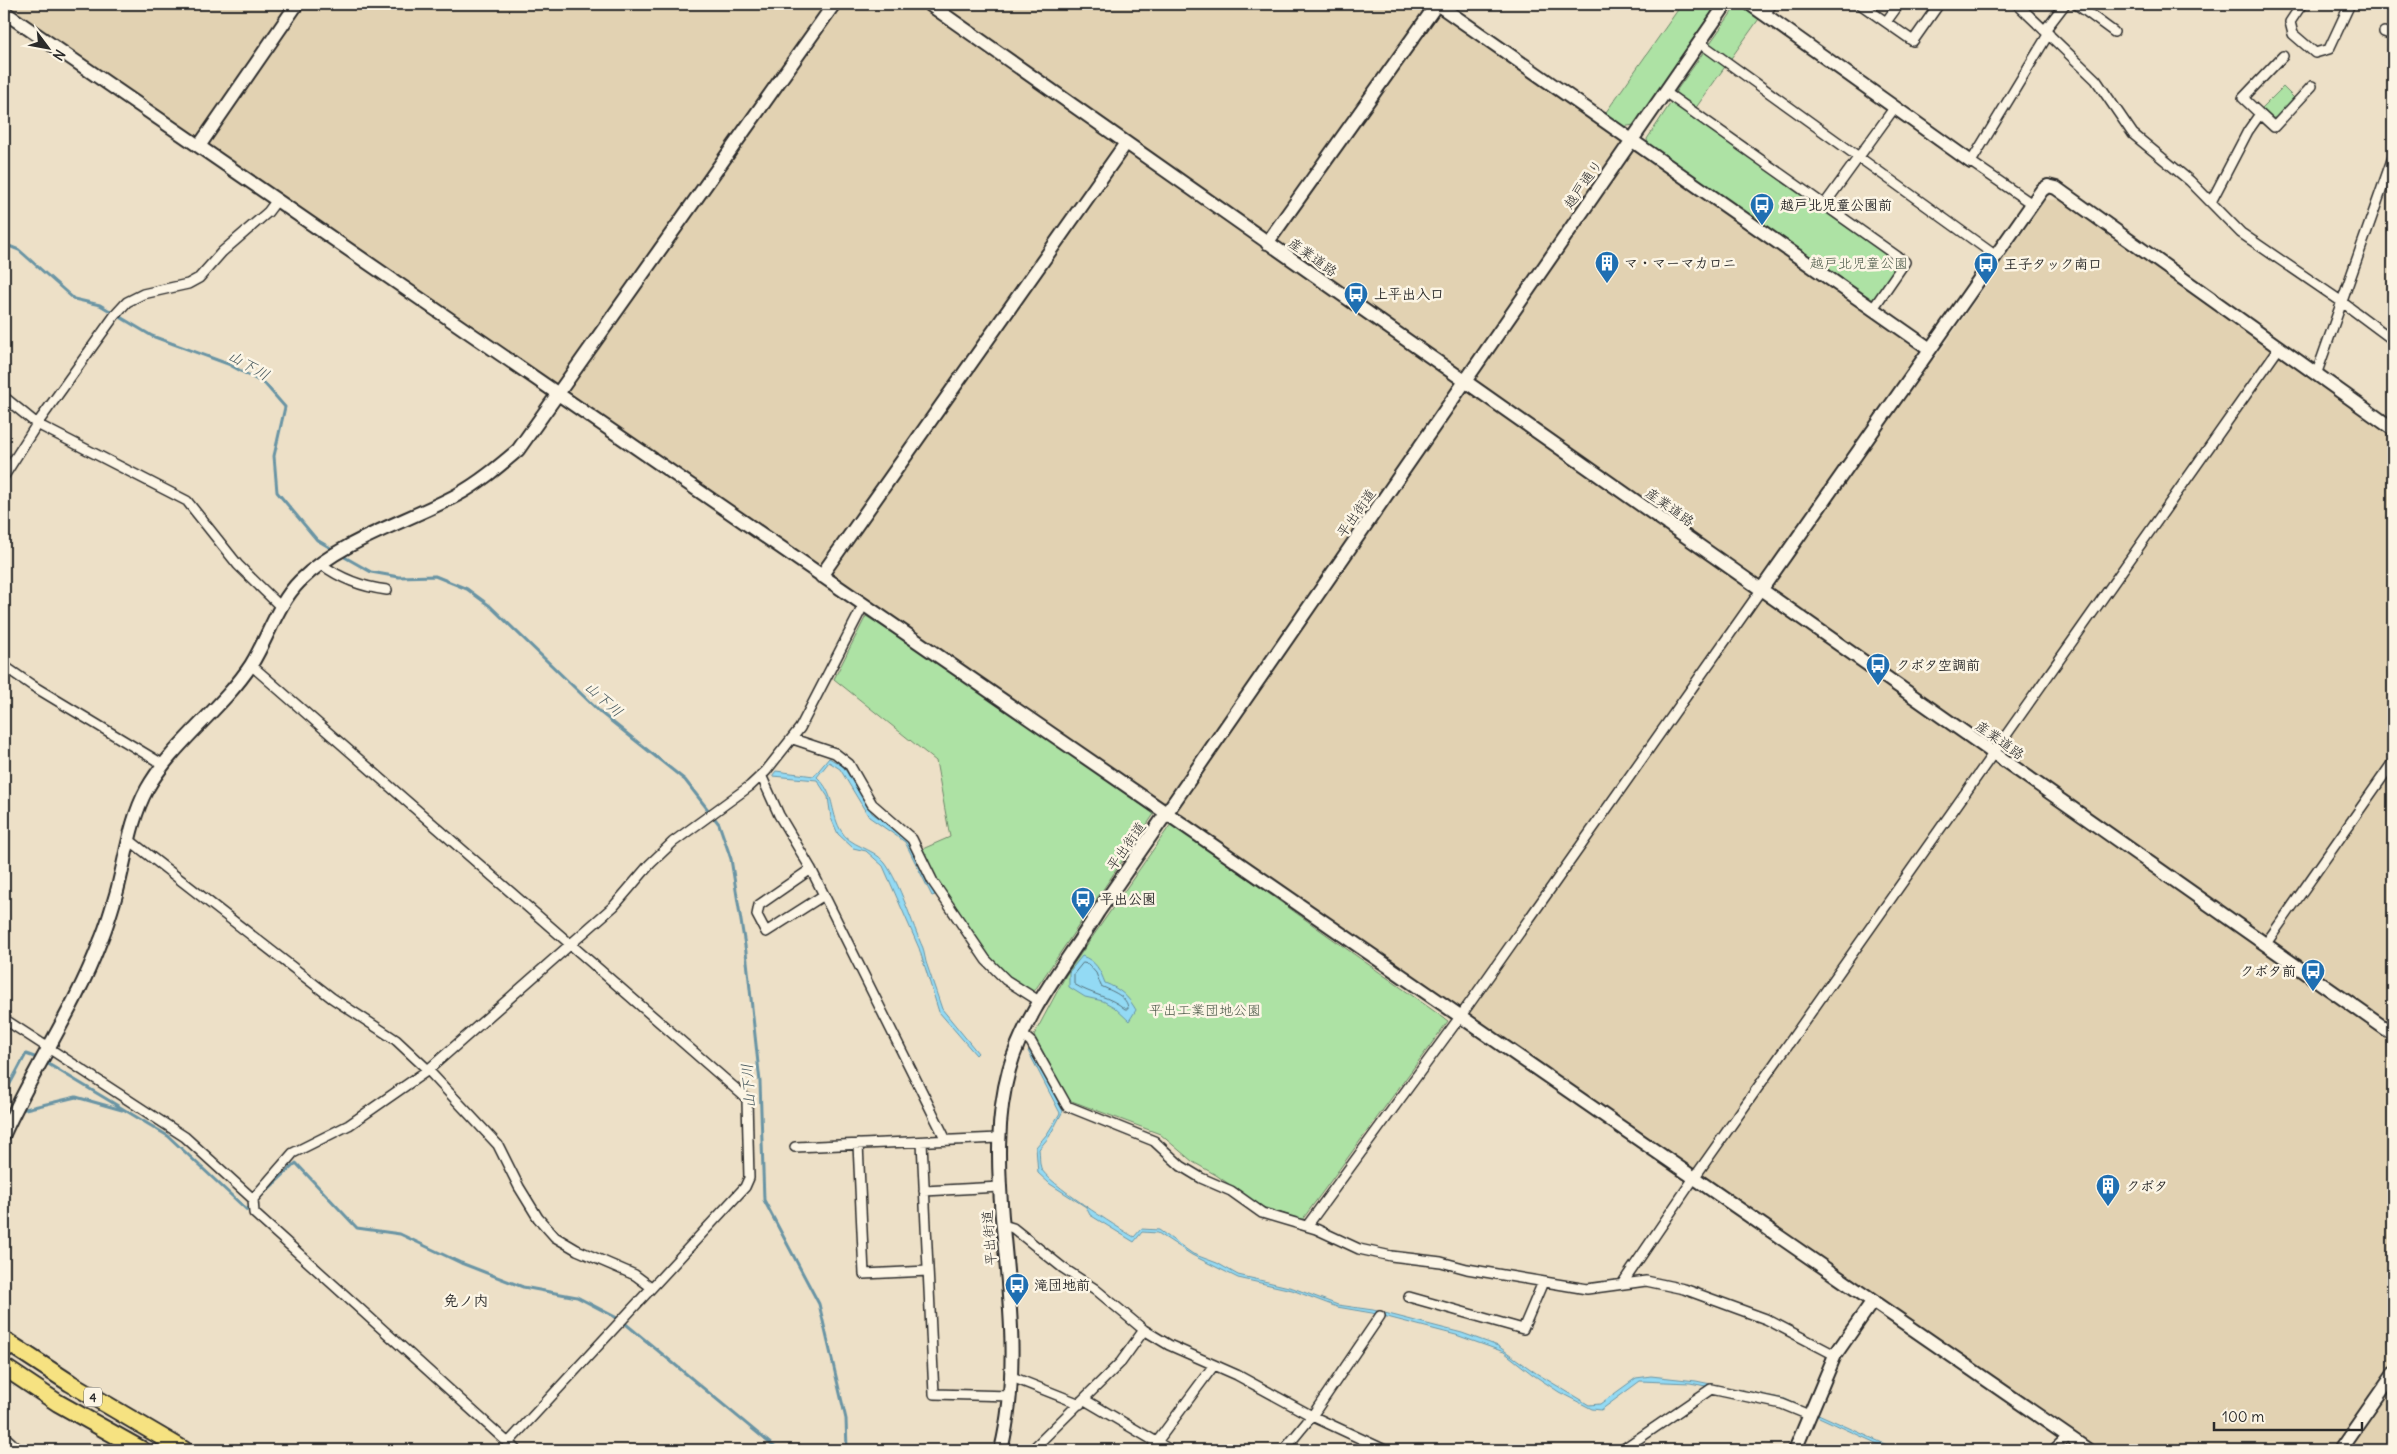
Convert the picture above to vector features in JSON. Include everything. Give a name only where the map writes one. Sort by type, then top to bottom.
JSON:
[{"type":"highway","name":"4","points":[[4,1340],[70,1383],[184,1450]]},
{"type":"highway","name":"4","points":[[4,1367],[58,1403],[142,1450]]},
{"type":"street","points":[[199,146],[298,4]]},
{"type":"street","points":[[4,1134],[72,1003],[100,943],[117,892],[128,839],[137,811],[148,788],[164,765],[236,686],[251,665],[281,607],[299,582],[320,564],[340,552],[414,514],[456,496],[488,476],[518,450],[834,4]]},
{"type":"street","name":"産業道路","points":[[929,4],[1267,244],[2393,1034]]},
{"type":"street","points":[[1267,244],[1437,4],[1930,349]]},
{"type":"street","name":"越戸通り","points":[[1464,381],[1726,4]]},
{"type":"street","points":[[1750,4],[1768,9],[1895,107],[2032,204]]},
{"type":"street","points":[[1860,4],[1913,41],[1939,4]]},
{"type":"street","points":[[1886,22],[1899,4]]},
{"type":"street","points":[[2017,4],[2096,80],[2133,134],[2190,180],[2241,233],[2342,302],[2393,340]]},
{"type":"street","points":[[1971,162],[2065,4]]},
{"type":"street","points":[[2076,4],[2114,32]]},
{"type":"street","points":[[2302,4],[2290,22],[2293,34],[2314,53],[2329,49],[2350,4]]},
{"type":"street","points":[[4,12],[821,576],[987,688],[1166,814],[2088,1450]]},
{"type":"street","points":[[1699,42],[1996,256]]},
{"type":"street","points":[[2283,56],[2243,98],[2274,127],[2312,86]]},
{"type":"street","points":[[1664,92],[1905,262],[1872,310]]},
{"type":"street","points":[[1824,205],[1895,107]]},
{"type":"street","points":[[2211,202],[2248,131],[2260,114]]},
{"type":"street","points":[[821,576],[1126,143]]},
{"type":"street","points":[[2316,375],[2393,157]]},
{"type":"street","points":[[1307,1226],[1460,1017],[2044,188],[2052,186],[2056,188],[2393,430]]},
{"type":"street","points":[[4,476],[37,424],[115,315],[127,302],[143,294],[188,284],[199,278],[222,252],[268,212],[277,200]]},
{"type":"street","points":[[1622,1284],[1694,1178],[2279,348]]},
{"type":"street","name":"平出街道","points":[[1001,1450],[1011,1396],[1012,1342],[1000,1188],[999,1138],[1009,1070],[1022,1034],[1040,1001],[1166,814],[1464,381]]},
{"type":"street","points":[[4,397],[37,424],[187,501],[238,565],[281,607]]},
{"type":"street","points":[[320,564],[337,576],[369,588],[386,590]]},
{"type":"street","points":[[253,1199],[293,1153],[349,1125],[428,1070],[614,906],[650,864],[673,842],[761,775],[793,740],[864,604]]},
{"type":"street","points":[[251,665],[744,1096],[746,1100],[749,1178],[745,1187],[508,1443]]},
{"type":"street","points":[[4,666],[33,686],[164,765]]},
{"type":"street","points":[[793,740],[835,753],[849,764],[872,804],[912,839],[933,882],[986,960],[1006,980],[1040,1001]]},
{"type":"street","points":[[2265,945],[2393,762]]},
{"type":"street","points":[[761,775],[779,815],[811,869],[946,1140]]},
{"type":"street","points":[[128,839],[332,998],[396,1040],[428,1070],[498,1145],[538,1218],[556,1237],[577,1250],[635,1275],[652,1287]]},
{"type":"street","points":[[811,869],[759,904],[757,915],[766,932],[824,895]]},
{"type":"street","points":[[4,1019],[47,1049],[185,1137],[253,1199],[254,1213],[516,1450]]},
{"type":"street","points":[[1022,1034],[1031,1042],[1067,1106],[1154,1142],[1182,1166],[1201,1178],[1231,1191],[1262,1213],[1307,1226],[1367,1251],[1587,1289],[1646,1281],[1684,1289],[1766,1319],[1835,1354]]},
{"type":"street","points":[[795,1147],[999,1138]]},
{"type":"street","points":[[922,1142],[934,1394],[1011,1396]]},
{"type":"street","points":[[858,1144],[864,1274],[928,1271]]},
{"type":"street","points":[[924,1191],[1000,1188]]},
{"type":"street","points":[[1003,1225],[1013,1228],[1063,1268],[1095,1289],[1144,1330],[1169,1345],[1214,1365],[1312,1416],[1385,1450]]},
{"type":"street","points":[[1409,1297],[1523,1328],[1543,1282]]},
{"type":"street","points":[[1795,1450],[1835,1354],[1872,1302]]},
{"type":"street","points":[[1284,1450],[1312,1416],[1380,1316]]},
{"type":"street","points":[[1032,1450],[1121,1362],[1144,1330]]},
{"type":"street","points":[[1154,1446],[1214,1365]]},
{"type":"street","points":[[2340,1450],[2393,1374]]},
{"type":"street","points":[[1012,1377],[1082,1402],[1154,1446],[1170,1450]]},
{"type":"street","points":[[1622,1450],[1710,1389],[1782,1404],[1809,1415]]},
{"type":"street","points":[[4,1436],[19,1450]]},
{"type":"street","points":[[2053,1450],[2068,1436]]},
{"type":"shaded area","points":[[4,4],[1428,4],[1934,360],[2045,200],[2061,199],[2393,435],[2393,1450],[2101,1450]]},
{"type":"green space","points":[[1682,4],[1717,4],[1634,125],[1622,127],[1604,115]]},
{"type":"green space","points":[[1744,4],[1761,16],[1695,109],[1674,94],[1737,5]]},
{"type":"green space","points":[[2283,87],[2295,99],[2277,118],[2272,118],[2262,108]]},
{"type":"green space","name":"越戸北児童公園","points":[[1672,101],[1903,262],[1873,304],[1648,145],[1647,139]]},
{"type":"green space","points":[[866,616],[963,679],[1154,814],[1031,996],[1006,980],[979,949],[918,851],[950,837],[936,761],[834,679]]},
{"type":"green space","name":"平出工業団地公園","points":[[1171,824],[1448,1021],[1302,1220],[1260,1206],[1216,1175],[1193,1162],[1160,1134],[1069,1100],[1034,1035],[1066,975]]},
{"type":"water","points":[[829,758],[843,766],[872,813],[909,839],[935,895],[932,896],[905,842],[869,817],[840,769],[829,762],[817,777],[823,783],[830,796],[840,829],[849,840],[880,857],[890,871],[901,892],[923,948],[942,1009],[978,1053],[976,1055],[939,1012],[919,948],[883,866],[866,851],[853,848],[838,834],[831,818],[828,797],[817,780],[772,776],[776,771],[814,776]]},
{"type":"water","points":[[1082,956],[1091,960],[1097,966],[1105,983],[1119,990],[1130,1001],[1136,1010],[1129,1021],[1114,1007],[1103,1001],[1085,997],[1069,987],[1069,972]]},
{"type":"water","points":[[1030,1049],[1063,1111],[1049,1137],[1039,1149],[1041,1168],[1046,1175],[1068,1194],[1134,1237],[1141,1229],[1159,1230],[1193,1254],[1217,1263],[1238,1275],[1293,1288],[1338,1305],[1373,1310],[1462,1333],[1498,1346],[1536,1373],[1589,1405],[1600,1404],[1636,1378],[1651,1376],[1696,1381],[1785,1399],[1898,1450],[1891,1450],[1784,1401],[1690,1383],[1640,1381],[1601,1410],[1592,1409],[1559,1392],[1504,1352],[1456,1335],[1372,1313],[1337,1307],[1292,1290],[1238,1278],[1192,1255],[1158,1233],[1142,1232],[1134,1242],[1090,1215],[1086,1207],[1050,1184],[1038,1173],[1036,1147],[1060,1113],[1028,1051]]},
{"type":"waterway","name":"山下川","points":[[4,244],[19,250],[74,299],[100,305],[152,336],[228,364],[265,384],[285,407],[274,456],[277,492],[317,540],[334,550]]},
{"type":"waterway","name":"山下川","points":[[341,555],[371,572],[399,577],[435,576],[467,589],[490,606],[601,713],[685,780],[719,824],[731,859],[746,952],[760,1082],[764,1200],[819,1304],[846,1419],[847,1450]]},
{"type":"waterway","points":[[4,1095],[26,1054],[40,1059]]},
{"type":"waterway","points":[[45,1062],[168,1136],[247,1210],[252,1204]]},
{"type":"waterway","points":[[21,1110],[76,1097],[122,1110]]},
{"type":"waterway","points":[[260,1197],[296,1163],[357,1228],[400,1234],[461,1263],[523,1287],[577,1297],[621,1320],[778,1450]]},
{"type":"place","name":"越戸北児童公園前","points":[[1762,226]]},
{"type":"place","name":"マ・マーマカロニ","points":[[1607,284]]},
{"type":"place","name":"王子タック南口","points":[[1986,285]]},
{"type":"place","name":"上平出入口","points":[[1356,315]]},
{"type":"place","name":"クボタ空調前","points":[[1878,686]]},
{"type":"place","name":"平出公園","points":[[1083,920]]},
{"type":"place","name":"クボタ前","points":[[2313,992]]},
{"type":"place","name":"クボタ","points":[[2108,1207]]},
{"type":"place","name":"滝団地前","points":[[1017,1306]]},
{"type":"district","name":"免ノ内","points":[[466,1300]]}]
